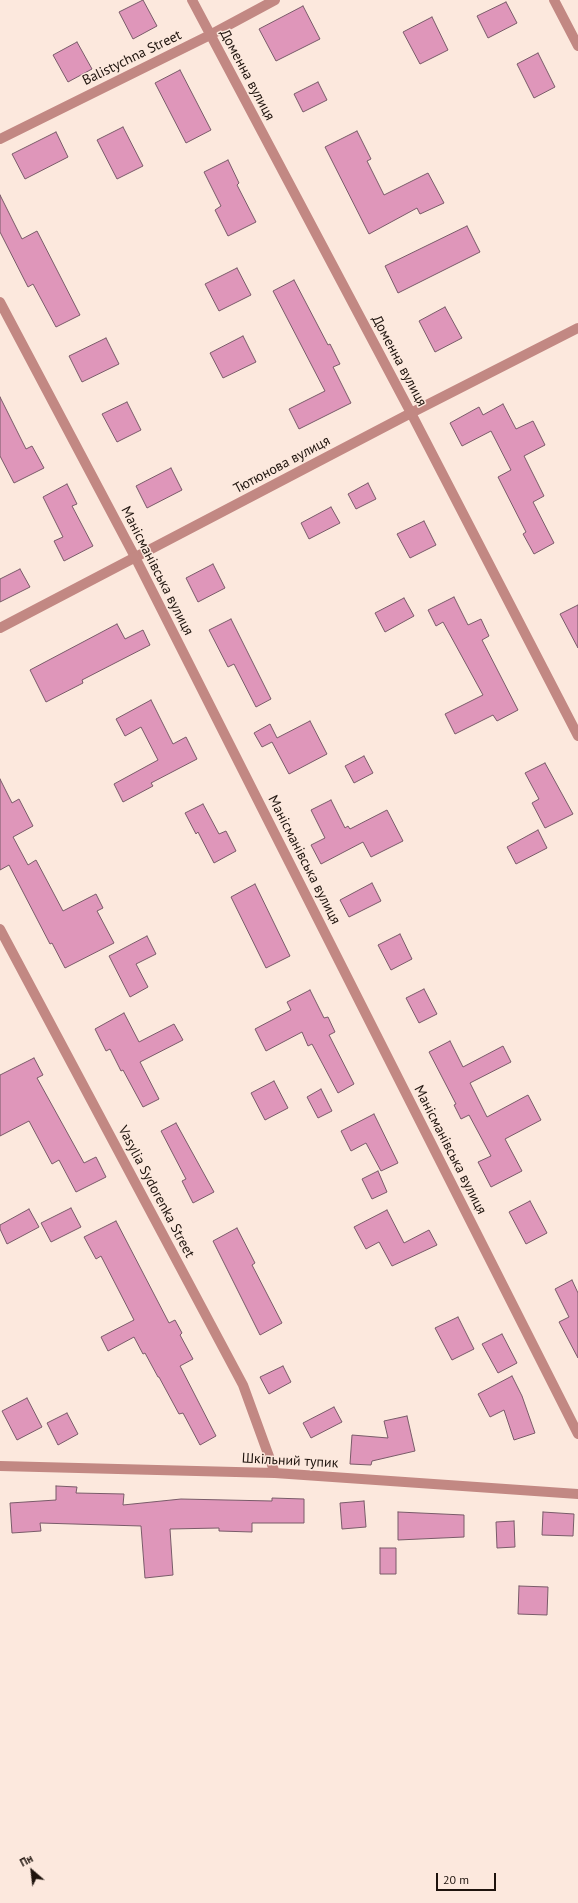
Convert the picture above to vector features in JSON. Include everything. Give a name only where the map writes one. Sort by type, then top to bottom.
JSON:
[{"type":"street","name":"Доменна вулиця","points":[[192,0],[411,413],[578,736]]},
{"type":"street","name":"Balistychna Street","points":[[0,139],[210,35],[275,0]]},
{"type":"street","points":[[554,0],[578,46]]},
{"type":"street","name":"Манісманівська вулиця","points":[[0,302],[135,557],[578,1434]]},
{"type":"street","name":"Тютюнова вулиця","points":[[0,628],[411,413],[578,328]]},
{"type":"street","name":"Vasylia Sydorenka Street","points":[[0,929],[243,1385],[275,1474]]},
{"type":"street","name":"Шкільний тупик","points":[[0,1466],[275,1474],[578,1494]]},
{"type":"building","points":[[143,0],[157,26],[133,39],[119,12]]},
{"type":"building","points":[[506,2],[517,23],[488,38],[477,16]]},
{"type":"building","points":[[303,6],[320,39],[276,61],[259,29]]},
{"type":"building","points":[[432,17],[448,50],[420,64],[403,32]]},
{"type":"building","points":[[77,42],[92,69],[68,82],[53,55]]},
{"type":"building","points":[[538,53],[555,87],[534,98],[517,64]]},
{"type":"building","points":[[180,70],[211,130],[186,143],[155,83]]},
{"type":"building","points":[[318,82],[327,100],[303,112],[294,94]]},
{"type":"building","points":[[123,127],[143,166],[117,179],[97,140]]},
{"type":"building","points":[[357,131],[371,159],[367,161],[384,195],[428,173],[444,203],[420,214],[417,208],[369,234],[325,147]]},
{"type":"building","points":[[56,132],[68,157],[25,179],[12,154]]},
{"type":"building","points":[[228,160],[239,183],[237,185],[256,222],[228,236],[215,210],[221,206],[204,172]]},
{"type":"building","points":[[0,195],[22,239],[37,231],[80,315],[56,327],[33,284],[28,287],[0,232]]},
{"type":"building","points":[[467,226],[480,252],[398,293],[385,266]]},
{"type":"building","points":[[237,268],[251,295],[219,311],[205,284]]},
{"type":"building","points":[[294,280],[328,345],[330,344],[340,364],[333,367],[351,403],[299,429],[289,409],[325,391],[273,291]]},
{"type":"building","points":[[445,307],[462,338],[435,352],[419,321]]},
{"type":"building","points":[[243,336],[256,362],[223,378],[210,353]]},
{"type":"building","points":[[106,338],[119,364],[82,382],[69,356]]},
{"type":"building","points":[[0,397],[26,449],[32,446],[44,468],[14,483],[0,456]]},
{"type":"building","points":[[127,402],[141,430],[117,442],[102,414]]},
{"type":"building","points":[[503,404],[516,429],[533,421],[545,445],[524,456],[544,496],[533,502],[554,543],[534,554],[523,534],[526,532],[498,477],[511,470],[491,431],[462,446],[450,423],[479,407],[483,415]]},
{"type":"building","points":[[171,468],[182,490],[147,508],[136,486]]},
{"type":"building","points":[[368,483],[376,499],[356,509],[348,494]]},
{"type":"building","points":[[67,484],[77,504],[72,506],[93,546],[64,561],[54,541],[63,537],[43,497]]},
{"type":"building","points":[[331,507],[340,523],[309,539],[301,523]]},
{"type":"building","points":[[424,521],[436,545],[410,558],[397,534]]},
{"type":"building","points":[[213,564],[225,588],[198,602],[186,578]]},
{"type":"building","points":[[20,569],[30,587],[0,602],[0,579]]},
{"type":"building","points":[[454,597],[468,625],[481,619],[489,636],[482,640],[518,710],[497,721],[493,715],[455,734],[445,714],[483,695],[443,622],[436,626],[428,610]]},
{"type":"building","points":[[404,598],[414,616],[385,632],[375,613]]},
{"type":"building","points":[[578,605],[578,648],[560,614]]},
{"type":"building","points":[[231,619],[271,699],[256,707],[234,664],[228,667],[209,630]]},
{"type":"building","points":[[117,624],[125,639],[143,630],[150,645],[82,680],[83,683],[46,702],[30,670]]},
{"type":"building","points":[[151,700],[173,744],[186,737],[197,759],[151,783],[153,786],[123,802],[114,784],[158,760],[141,727],[125,736],[116,719]]},
{"type":"building","points":[[310,721],[327,754],[289,774],[272,742],[262,747],[254,733],[270,724],[277,738]]},
{"type":"building","points":[[364,756],[373,773],[354,783],[345,766]]},
{"type":"building","points":[[545,763],[573,814],[545,828],[532,803],[539,799],[525,773]]},
{"type":"building","points":[[0,779],[12,803],[19,799],[33,826],[13,837],[28,865],[36,860],[63,911],[96,894],[103,908],[97,911],[114,943],[65,968],[52,943],[50,944],[9,865],[0,870]]},
{"type":"building","points":[[331,800],[345,828],[348,826],[350,829],[387,810],[403,841],[371,857],[363,842],[321,864],[311,845],[325,838],[311,810]]},
{"type":"building","points":[[203,804],[219,834],[226,831],[236,851],[214,863],[198,832],[196,834],[185,813]]},
{"type":"building","points":[[538,830],[547,848],[516,864],[507,847]]},
{"type":"building","points":[[372,883],[381,901],[349,917],[340,900]]},
{"type":"building","points":[[255,884],[290,956],[266,968],[231,897]]},
{"type":"building","points":[[400,934],[412,959],[391,970],[378,945]]},
{"type":"building","points":[[147,936],[156,954],[136,964],[148,987],[130,997],[109,956]]},
{"type":"building","points":[[424,989],[437,1014],[419,1023],[406,998]]},
{"type":"building","points":[[310,990],[324,1018],[328,1017],[335,1032],[329,1035],[354,1084],[338,1093],[312,1044],[308,1046],[302,1032],[266,1051],[255,1029],[291,1010],[287,1002]]},
{"type":"building","points":[[124,1013],[139,1042],[174,1024],[183,1040],[140,1062],[159,1099],[143,1107],[123,1070],[121,1071],[110,1049],[106,1051],[95,1029]]},
{"type":"building","points":[[450,1041],[463,1067],[503,1046],[511,1062],[470,1083],[487,1117],[528,1095],[541,1120],[505,1139],[522,1171],[491,1187],[478,1162],[491,1156],[469,1115],[461,1119],[454,1105],[456,1104],[429,1052]]},
{"type":"building","points":[[34,1058],[43,1075],[37,1078],[84,1163],[96,1157],[106,1177],[76,1192],[59,1160],[52,1164],[29,1121],[0,1136],[0,1075]]},
{"type":"building","points":[[274,1081],[288,1108],[265,1120],[251,1093]]},
{"type":"building","points":[[321,1089],[332,1111],[318,1118],[307,1097]]},
{"type":"building","points":[[374,1114],[398,1163],[381,1171],[366,1143],[351,1151],[341,1131]]},
{"type":"building","points":[[176,1123],[214,1192],[193,1203],[182,1181],[186,1179],[161,1131]]},
{"type":"building","points":[[378,1171],[387,1192],[372,1199],[362,1179]]},
{"type":"building","points":[[530,1201],[547,1233],[526,1244],[509,1212]]},
{"type":"building","points":[[71,1208],[81,1227],[51,1242],[41,1223]]},
{"type":"building","points":[[29,1209],[39,1227],[7,1244],[0,1229],[0,1225]]},
{"type":"building","points":[[387,1210],[404,1243],[429,1230],[437,1245],[392,1266],[379,1242],[366,1249],[354,1227]]},
{"type":"building","points":[[116,1221],[169,1323],[175,1320],[182,1333],[180,1335],[193,1359],[180,1366],[216,1436],[200,1445],[183,1413],[179,1414],[145,1353],[143,1354],[134,1337],[108,1351],[101,1337],[134,1320],[101,1256],[96,1259],[84,1237]]},
{"type":"building","points":[[237,1228],[255,1263],[252,1265],[282,1323],[260,1335],[213,1241]]},
{"type":"building","points":[[572,1280],[578,1293],[578,1358],[559,1322],[569,1317],[555,1289]]},
{"type":"building","points":[[458,1317],[474,1349],[452,1360],[435,1328]]},
{"type":"building","points":[[502,1334],[517,1363],[498,1373],[482,1344]]},
{"type":"building","points":[[283,1366],[291,1382],[269,1394],[260,1377]]},
{"type":"building","points":[[512,1376],[522,1396],[535,1433],[514,1440],[504,1410],[490,1417],[478,1394]]},
{"type":"building","points":[[27,1398],[42,1427],[17,1440],[2,1411]]},
{"type":"building","points":[[334,1407],[342,1422],[311,1438],[303,1423]]},
{"type":"building","points":[[67,1413],[78,1434],[58,1445],[47,1423]]},
{"type":"building","points":[[407,1416],[415,1451],[372,1461],[371,1465],[350,1464],[352,1435],[388,1438],[384,1421]]},
{"type":"building","points":[[56,1486],[77,1487],[76,1493],[124,1494],[123,1505],[181,1499],[272,1501],[272,1498],[304,1499],[304,1523],[252,1523],[252,1532],[219,1531],[219,1528],[170,1529],[173,1575],[145,1578],[141,1526],[40,1523],[41,1531],[12,1533],[10,1503],[56,1500]]},
{"type":"building","points":[[364,1501],[366,1527],[342,1529],[340,1503]]},
{"type":"building","points":[[398,1512],[464,1515],[464,1537],[398,1540]]},
{"type":"building","points":[[543,1512],[574,1514],[573,1536],[542,1535]]},
{"type":"building","points":[[514,1521],[515,1547],[497,1548],[496,1522]]},
{"type":"building","points":[[380,1548],[396,1548],[396,1574],[380,1574]]},
{"type":"building","points":[[519,1586],[548,1587],[547,1615],[518,1614]]}]
